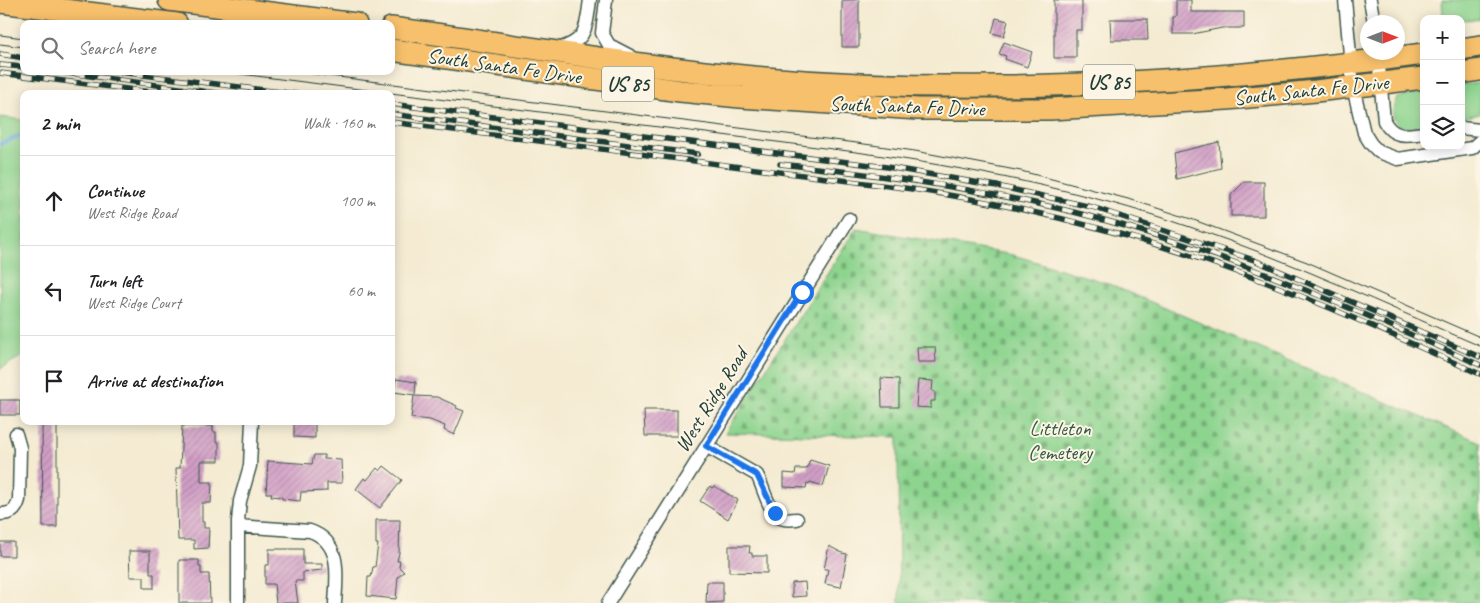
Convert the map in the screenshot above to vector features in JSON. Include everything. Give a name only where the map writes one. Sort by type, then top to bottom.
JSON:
[{"type":"highway","points":[[169,0],[325,20]]},
{"type":"highway","points":[[0,2],[145,20]]},
{"type":"highway","name":"South Santa Fe Drive","points":[[395,29],[742,76],[850,83],[1018,86],[1226,75],[1351,63],[1363,60]]},
{"type":"highway","points":[[1465,48],[1480,46]]},
{"type":"highway","name":"South Santa Fe Drive","points":[[395,51],[740,98],[918,109],[1018,110],[1227,99],[1420,79]]},
{"type":"highway","name":"South Santa Fe Drive","points":[[1405,55],[1420,54]]},
{"type":"highway","points":[[1465,72],[1480,70]]},
{"type":"street","points":[[550,51],[570,46],[586,31],[590,0]]},
{"type":"street","points":[[606,0],[602,32],[609,46],[646,64]]},
{"type":"street","points":[[1345,0],[1353,87],[1364,133],[1371,144],[1379,152],[1398,159],[1472,148],[1480,141]]},
{"type":"street","points":[[1370,0],[1373,15]]},
{"type":"street","points":[[1379,60],[1384,121],[1388,129],[1402,135],[1420,133]]},
{"type":"street","points":[[1465,128],[1480,130]]},
{"type":"street","name":"West Ridge Road","points":[[608,603],[849,219]]},
{"type":"street","points":[[238,603],[240,500],[250,466],[252,425]]},
{"type":"street","points":[[0,514],[13,512],[19,500],[20,448],[16,434]]},
{"type":"street","points":[[706,446],[757,475],[770,506],[778,516],[784,519],[797,519]]},
{"type":"street","points":[[238,526],[310,531],[321,535],[328,542],[335,556],[335,603]]},
{"type":"green space","points":[[1442,0],[1480,0],[1480,19],[1465,20],[1465,15],[1443,15]]},
{"type":"green space","points":[[1480,83],[1480,114],[1465,117],[1465,85]]},
{"type":"green space","points":[[1420,93],[1420,126],[1408,128],[1398,125],[1393,113],[1397,98]]},
{"type":"green space","points":[[0,117],[20,120],[20,357],[0,369]]},
{"type":"green space","name":"Littleton Cemetery","points":[[856,228],[1013,255],[1104,282],[1480,442],[1480,603],[899,603],[898,437],[725,433]]},
{"type":"building","points":[[842,0],[859,0],[859,47],[842,47]]},
{"type":"building","points":[[1054,0],[1082,0],[1082,30],[1076,30],[1076,58],[1054,58]]},
{"type":"building","points":[[1176,0],[1191,0],[1191,12],[1244,12],[1244,28],[1222,28],[1192,34],[1173,34]]},
{"type":"building","points":[[996,18],[1008,21],[1004,36],[992,33]]},
{"type":"building","points":[[1110,19],[1147,19],[1148,40],[1111,40]]},
{"type":"building","points":[[1004,42],[1032,52],[1027,67],[1005,59],[1006,56],[999,54]]},
{"type":"building","points":[[1219,142],[1221,168],[1177,179],[1174,153]]},
{"type":"building","points":[[1244,182],[1264,182],[1264,216],[1231,216],[1231,195]]},
{"type":"building","points":[[917,347],[935,347],[936,362],[918,362]]},
{"type":"building","points":[[881,378],[899,379],[899,407],[882,407]]},
{"type":"building","points":[[396,379],[416,382],[415,395],[395,392]]},
{"type":"building","points":[[918,380],[933,381],[932,391],[935,392],[935,401],[931,401],[931,408],[916,407]]},
{"type":"building","points":[[414,396],[437,397],[464,411],[454,435],[444,430],[445,426],[430,420],[411,418]]},
{"type":"building","points":[[0,400],[20,400],[20,415],[0,415]]},
{"type":"building","points":[[644,410],[676,410],[677,436],[645,436]]},
{"type":"building","points":[[42,425],[57,425],[57,527],[43,527]]},
{"type":"building","points":[[294,425],[315,425],[315,438],[294,437]]},
{"type":"building","points":[[182,426],[213,426],[213,432],[216,432],[216,442],[219,442],[219,461],[201,461],[201,482],[212,482],[211,503],[202,503],[202,522],[204,522],[204,528],[209,528],[208,548],[194,549],[194,540],[178,540],[176,468],[180,468]]},
{"type":"building","points":[[314,455],[324,455],[324,459],[341,460],[342,483],[327,483],[327,491],[301,492],[300,501],[282,499],[282,497],[271,496],[272,493],[266,493],[268,461],[312,464]]},
{"type":"building","points":[[810,460],[829,466],[823,486],[810,482],[809,484],[807,483],[806,488],[784,487],[784,473],[795,474],[796,469],[807,469]]},
{"type":"building","points":[[384,466],[402,480],[380,508],[356,489],[364,478],[367,480],[377,468],[380,471]]},
{"type":"building","points":[[710,486],[712,488],[714,486],[738,500],[728,519],[700,501]]},
{"type":"building","points":[[376,520],[400,520],[397,561],[400,561],[399,567],[404,572],[398,577],[396,599],[367,596],[368,577],[371,577],[373,567],[375,567],[378,544],[376,544]]},
{"type":"building","points":[[0,542],[14,542],[14,556],[0,556]]},
{"type":"building","points":[[729,546],[750,546],[749,553],[752,553],[752,556],[767,556],[767,573],[729,572]]},
{"type":"building","points":[[829,546],[847,554],[841,587],[825,584],[828,569],[824,569]]},
{"type":"building","points":[[269,549],[303,549],[303,564],[322,564],[322,570],[303,572],[303,581],[295,581],[298,603],[276,603],[274,584],[265,584],[265,565],[269,565]]},
{"type":"building","points":[[129,551],[150,551],[150,574],[154,574],[154,588],[144,588],[144,577],[130,577]]},
{"type":"building","points":[[179,560],[199,560],[201,574],[209,574],[210,603],[179,603]]},
{"type":"building","points":[[707,582],[723,582],[723,602],[706,603]]},
{"type":"building","points":[[805,582],[806,596],[792,597],[792,583]]},
{"type":"waterway","points":[[0,144],[20,136]]},
{"type":"tram line","points":[[0,35],[20,38]]},
{"type":"tram line","points":[[0,44],[20,46]]},
{"type":"tram line","points":[[249,75],[367,90]]},
{"type":"tram line","points":[[322,75],[857,143],[915,151],[1021,171],[1132,200],[1191,219],[1307,262],[1480,337]]},
{"type":"tram line","points":[[395,94],[856,152],[941,165],[1067,191],[1149,214],[1227,240],[1336,284],[1480,346]]},
{"type":"railway","points":[[0,54],[20,57]]},
{"type":"railway","points":[[0,65],[20,67]]},
{"type":"railway","points":[[0,73],[135,90]]},
{"type":"railway","points":[[83,75],[194,90]]},
{"type":"railway","points":[[143,75],[264,90]]},
{"type":"railway","points":[[395,105],[887,167],[997,186],[1092,207],[1254,260],[1480,357]]},
{"type":"railway","points":[[395,115],[698,154]]},
{"type":"railway","points":[[395,123],[912,189],[1043,214],[1130,237],[1257,279],[1341,313],[1480,374]]},
{"type":"railway","points":[[780,164],[859,173],[976,191],[1054,207],[1143,231],[1241,265],[1338,303],[1480,365]]},
{"type":"route","points":[[775,513],[770,506],[757,475],[706,446],[802,292]]}]
